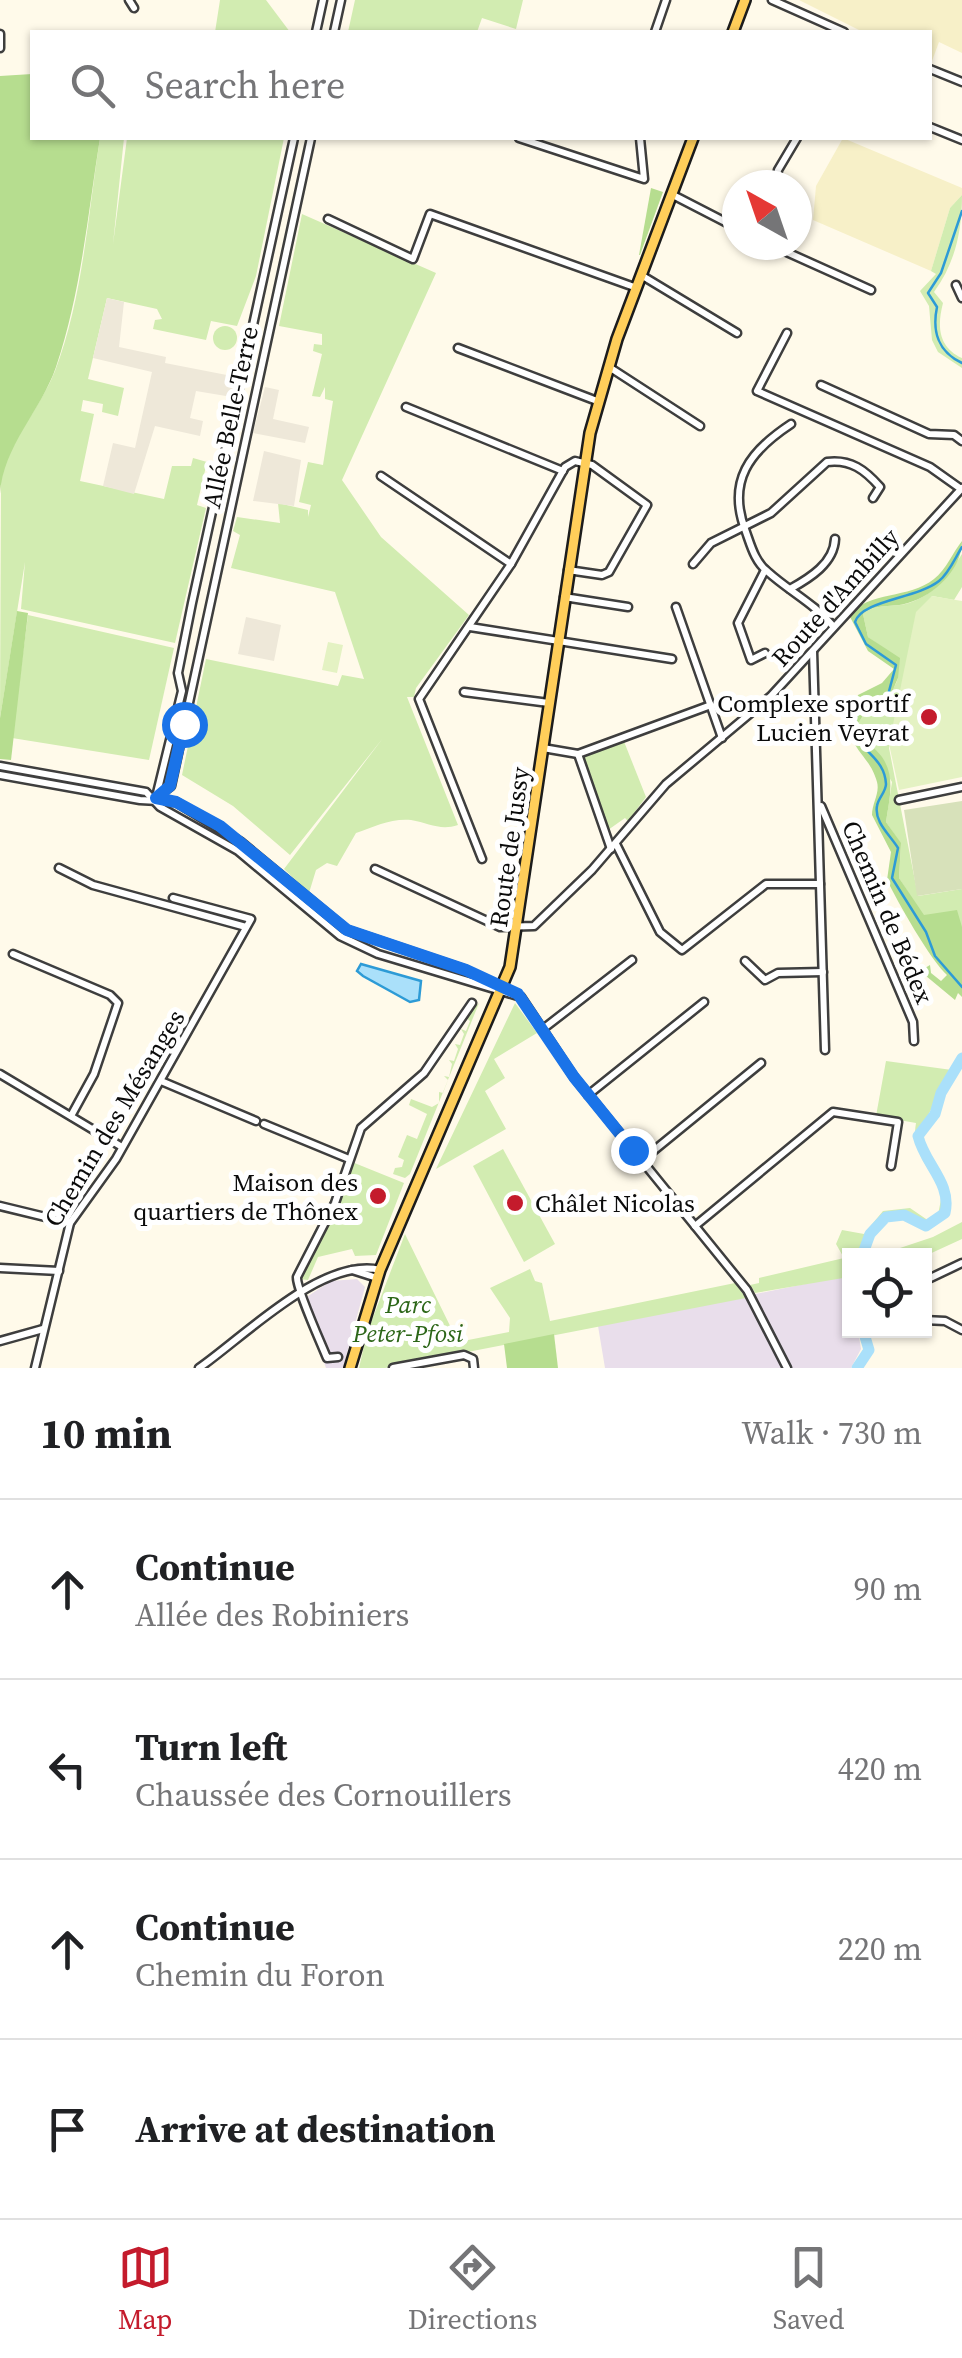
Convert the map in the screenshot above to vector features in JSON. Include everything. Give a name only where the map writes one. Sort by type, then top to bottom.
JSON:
[{"type":"main road","points":[[733,30],[745,0]]},
{"type":"main road","name":"Route de Jussy","points":[[350,1368],[378,1274],[502,990],[517,930],[567,570],[597,401],[692,140]]},
{"type":"street","points":[[129,0],[134,8]]},
{"type":"street","points":[[316,30],[324,0]]},
{"type":"street","points":[[334,30],[342,0]]},
{"type":"street","points":[[656,30],[666,0]]},
{"type":"street","points":[[772,0],[840,30]]},
{"type":"street","points":[[0,34],[4,40],[0,48]]},
{"type":"street","points":[[933,71],[962,83]]},
{"type":"street","points":[[932,127],[962,140]]},
{"type":"street","name":"Allée Belle-Terre","points":[[156,798],[182,690],[178,673],[294,140]]},
{"type":"street","name":"Allée Belle-Terre","points":[[156,798],[170,786],[311,140]]},
{"type":"street","points":[[524,140],[644,179],[640,140]]},
{"type":"street","points":[[778,170],[796,140]]},
{"type":"street","points":[[672,194],[722,220]]},
{"type":"street","points":[[328,219],[413,260],[430,214],[636,288]]},
{"type":"street","points":[[805,260],[871,290]]},
{"type":"street","points":[[642,275],[737,332]]},
{"type":"street","points":[[956,285],[962,298]]},
{"type":"street","points":[[786,333],[757,390],[930,467],[962,488]]},
{"type":"street","points":[[458,348],[597,401]]},
{"type":"street","points":[[608,366],[700,426]]},
{"type":"street","points":[[821,385],[929,434],[954,434],[962,441]]},
{"type":"street","points":[[406,407],[563,471]]},
{"type":"street","points":[[791,424],[767,438],[748,464],[738,499],[744,526],[765,570],[834,626]]},
{"type":"street","points":[[693,564],[711,543],[771,513],[818,467],[833,461],[849,463],[867,474],[880,487],[873,498]]},
{"type":"street","points":[[482,859],[419,698],[511,564],[563,471],[570,462],[584,462],[647,505],[609,572],[602,575],[567,570]]},
{"type":"street","points":[[381,476],[511,564]]},
{"type":"street","name":"Route d'Ambilly","points":[[517,930],[543,919],[614,846],[666,784],[771,696],[962,488]]},
{"type":"street","points":[[790,588],[822,566],[834,550],[835,539]]},
{"type":"street","points":[[765,570],[738,624],[752,660],[765,652]]},
{"type":"street","points":[[563,597],[628,607]]},
{"type":"street","points":[[676,607],[722,738]]},
{"type":"street","points":[[470,627],[672,659]]},
{"type":"street","name":"Chemin de Bédex","points":[[813,650],[825,1050]]},
{"type":"street","points":[[464,692],[549,703]]},
{"type":"street","points":[[543,748],[578,754],[711,706]]},
{"type":"street","points":[[578,754],[614,846]]},
{"type":"street","points":[[0,766],[98,780],[176,802],[220,826],[347,930],[466,970],[521,997],[588,1095],[747,1290],[787,1368]]},
{"type":"street","points":[[0,775],[140,800],[156,798]]},
{"type":"street","points":[[900,800],[962,787]]},
{"type":"street","points":[[156,798],[160,807],[238,852],[340,936],[488,990],[502,990]]},
{"type":"street","name":"Chemin de Bédex","points":[[818,800],[913,1022],[914,1042]]},
{"type":"street","name":"Chemin de Bédex","points":[[614,846],[660,932],[682,950],[766,884],[820,884]]},
{"type":"street","points":[[59,868],[93,885],[246,928],[251,918],[173,898]]},
{"type":"street","points":[[376,870],[500,928],[517,930]]},
{"type":"street","name":"Chemin des Mésanges","points":[[35,1368],[70,1222],[122,1147],[246,928]]},
{"type":"street","points":[[13,954],[110,995],[118,1003],[94,1074],[70,1116]]},
{"type":"street","points":[[543,1029],[632,960]]},
{"type":"street","points":[[745,962],[765,980],[778,973],[824,972]]},
{"type":"street","points":[[338,1357],[327,1358],[297,1278],[335,1204],[362,1128],[424,1073],[472,1002]]},
{"type":"street","points":[[588,1095],[704,1002]]},
{"type":"street","points":[[641,1160],[761,1063]]},
{"type":"street","points":[[0,1074],[122,1147]]},
{"type":"street","points":[[161,1081],[349,1158]]},
{"type":"street","points":[[695,1226],[833,1112],[898,1122],[891,1166]]},
{"type":"street","points":[[0,1206],[70,1222]]},
{"type":"street","points":[[932,1276],[962,1263]]},
{"type":"street","points":[[0,1268],[59,1272]]},
{"type":"street","points":[[200,1368],[324,1277],[351,1269],[378,1274]]},
{"type":"street","points":[[932,1320],[946,1321],[962,1330]]},
{"type":"street","points":[[0,1341],[43,1329]]},
{"type":"street","points":[[394,1368],[464,1355],[473,1359],[474,1368]]},
{"type":"shaded area","points":[[799,0],[962,0],[962,53],[939,42],[932,61],[932,30],[859,30]]},
{"type":"shaded area","points":[[842,140],[848,140],[962,188],[962,195],[950,208],[931,271],[813,220],[816,186]]},
{"type":"shaded area","points":[[107,298],[124,302],[119,347],[166,357],[165,363],[237,377],[232,397],[196,391],[190,418],[203,421],[200,436],[155,426],[134,494],[103,486],[113,443],[135,448],[152,372],[93,358]]},
{"type":"shaded area","points":[[265,387],[279,390],[273,419],[309,427],[305,443],[253,433]]},
{"type":"shaded area","points":[[264,451],[301,460],[294,506],[253,501]]},
{"type":"shaded area","points":[[246,617],[281,625],[274,661],[238,654]]},
{"type":"shaded area","points":[[842,1276],[842,1338],[859,1338],[861,1349],[851,1368],[605,1368],[598,1326]]},
{"type":"shaded area","points":[[357,1279],[365,1287],[343,1368],[326,1368],[302,1300],[331,1281]]},
{"type":"green space","points":[[220,0],[266,0],[288,30],[215,30]]},
{"type":"green space","points":[[355,0],[523,0],[516,29],[482,18],[478,30],[348,30]]},
{"type":"green space","points":[[30,74],[30,140],[100,140],[65,339],[49,383],[8,460],[0,494],[0,76]]},
{"type":"green space","points":[[100,140],[124,140],[113,244],[127,140],[284,140],[256,276],[237,326],[211,321],[206,340],[153,329],[155,320],[162,319],[157,309],[107,298],[88,379],[124,388],[118,416],[102,412],[103,404],[83,400],[81,411],[94,414],[80,481],[164,499],[172,466],[191,466],[193,458],[207,462],[197,505],[206,508],[175,643],[21,609],[25,562],[0,718],[1,481],[10,452],[55,371],[72,314]]},
{"type":"green space","points":[[651,188],[663,192],[639,255]]},
{"type":"green space","points":[[962,195],[956,246],[934,292],[943,303],[941,335],[948,348],[962,358],[962,368],[938,352],[932,340],[929,306],[920,291],[936,274],[931,271],[950,208]]},
{"type":"green space","points":[[302,214],[436,273],[342,480],[381,537],[469,615],[416,688],[414,697],[407,697],[458,825],[440,827],[404,820],[356,833],[337,866],[327,863],[316,870],[309,893],[284,869],[383,738],[290,855],[233,806],[182,775],[206,659],[338,686],[342,675],[364,679],[335,592],[231,568],[240,535],[233,531],[237,517],[280,523],[278,503],[308,510],[308,517],[311,505],[299,502],[308,462],[323,465],[333,401],[325,399],[325,387],[320,397],[312,396],[322,354],[313,351],[314,344],[322,345],[322,334],[279,326]]},
{"type":"green space","points":[[225,326],[237,338],[225,350],[213,338]]},
{"type":"green space","points":[[962,541],[952,571],[937,587],[908,603],[873,608],[863,614],[868,637],[900,658],[898,678],[889,699],[864,714],[857,725],[889,772],[886,822],[901,843],[899,878],[924,915],[957,910],[962,927],[962,997],[958,993],[955,1000],[920,971],[930,965],[931,973],[941,981],[947,975],[906,916],[887,880],[891,852],[872,815],[877,782],[852,737],[848,715],[854,711],[858,695],[882,683],[894,669],[868,651],[849,615],[867,602],[913,590],[934,579]]},
{"type":"green space","points":[[962,554],[962,587],[954,600],[932,596],[902,690],[889,748],[918,896],[962,889],[962,977],[899,878],[901,844],[886,822],[892,782],[857,725],[890,693],[898,678],[888,651],[868,637],[863,614],[926,595],[946,577]]},
{"type":"green space","name":"Complexe sportif Lucien Veyrat","points":[[932,596],[962,601],[962,777],[899,790],[889,744],[916,612]]},
{"type":"green space","points":[[17,611],[28,613],[11,760],[0,759],[0,718]]},
{"type":"green space","points":[[28,615],[174,648],[149,760],[12,738]]},
{"type":"green space","points":[[328,642],[343,645],[337,673],[322,670]]},
{"type":"green space","points":[[623,739],[646,797],[628,821],[625,818],[608,830],[580,755]]},
{"type":"green space","points":[[962,801],[962,889],[917,896],[904,810]]},
{"type":"green space","points":[[479,1003],[448,1080],[444,1076],[449,1077],[449,1060],[454,1061],[458,1049],[455,1044],[460,1045],[464,1034],[461,1029],[466,1031],[470,1021],[465,1017]]},
{"type":"green space","points":[[515,1003],[537,1033],[494,1059],[505,1078],[485,1091],[506,1129],[436,1169]]},
{"type":"green space","points":[[886,1061],[952,1070],[917,1136],[942,1188],[918,1150],[916,1123],[876,1116]]},
{"type":"green space","points":[[411,1099],[432,1107],[439,1103],[410,1174],[405,1178],[393,1174],[395,1168],[402,1167],[404,1160],[398,1157],[407,1135],[417,1139],[427,1114],[409,1105]]},
{"type":"green space","points":[[503,1149],[555,1244],[524,1262],[473,1166]]},
{"type":"green space","points":[[352,1162],[404,1183],[376,1255],[355,1256],[352,1249],[318,1257],[308,1280],[299,1279]]},
{"type":"green space","points":[[943,1189],[946,1195],[941,1216],[926,1224],[907,1213],[886,1214],[865,1238],[862,1248],[842,1248],[842,1254],[836,1244],[842,1230],[864,1234],[883,1211],[910,1208],[929,1221],[938,1215]]},
{"type":"green space","points":[[962,1222],[962,1239],[932,1253],[932,1248],[900,1248]]},
{"type":"green space","name":"Parc Peter-Pfosi","points":[[405,1234],[458,1342],[509,1332],[510,1318],[490,1288],[530,1269],[535,1281],[542,1283],[550,1321],[735,1283],[746,1298],[385,1368],[359,1368],[367,1333]]},
{"type":"green space","points":[[842,1258],[842,1278],[755,1293],[750,1285],[759,1283],[759,1278]]},
{"type":"green space","points":[[554,1334],[558,1368],[507,1368],[504,1344]]},
{"type":"water","points":[[361,964],[421,981],[419,1000],[410,1002],[363,976],[357,971]]},
{"type":"waterway","points":[[962,211],[941,273],[928,293],[937,307],[935,324],[942,347],[962,363]]},
{"type":"waterway","points":[[962,547],[939,581],[868,609],[855,622],[866,644],[896,665],[888,695],[858,708],[855,722],[860,742],[884,772],[886,787],[877,812],[898,848],[892,878],[926,932],[935,956],[962,987]]},
{"type":"waterway","points":[[865,1248],[870,1234],[886,1217],[904,1215],[926,1226],[945,1213],[945,1192],[918,1136],[935,1114],[941,1093],[962,1058]]},
{"type":"waterway","points":[[857,1368],[869,1350],[865,1338]]},
{"type":"place","name":"Complexe sportif Lucien Veyrat","points":[[929,717]]},
{"type":"place","name":"Maison des quartiers de Thônex","points":[[378,1196]]},
{"type":"place","name":"Châlet Nicolas","points":[[515,1203]]},
{"type":"route","points":[[184,724],[170,786],[156,798],[176,802],[220,826],[308,902],[347,930],[377,944],[466,970],[502,990],[518,994],[574,1077],[633,1150]]}]
